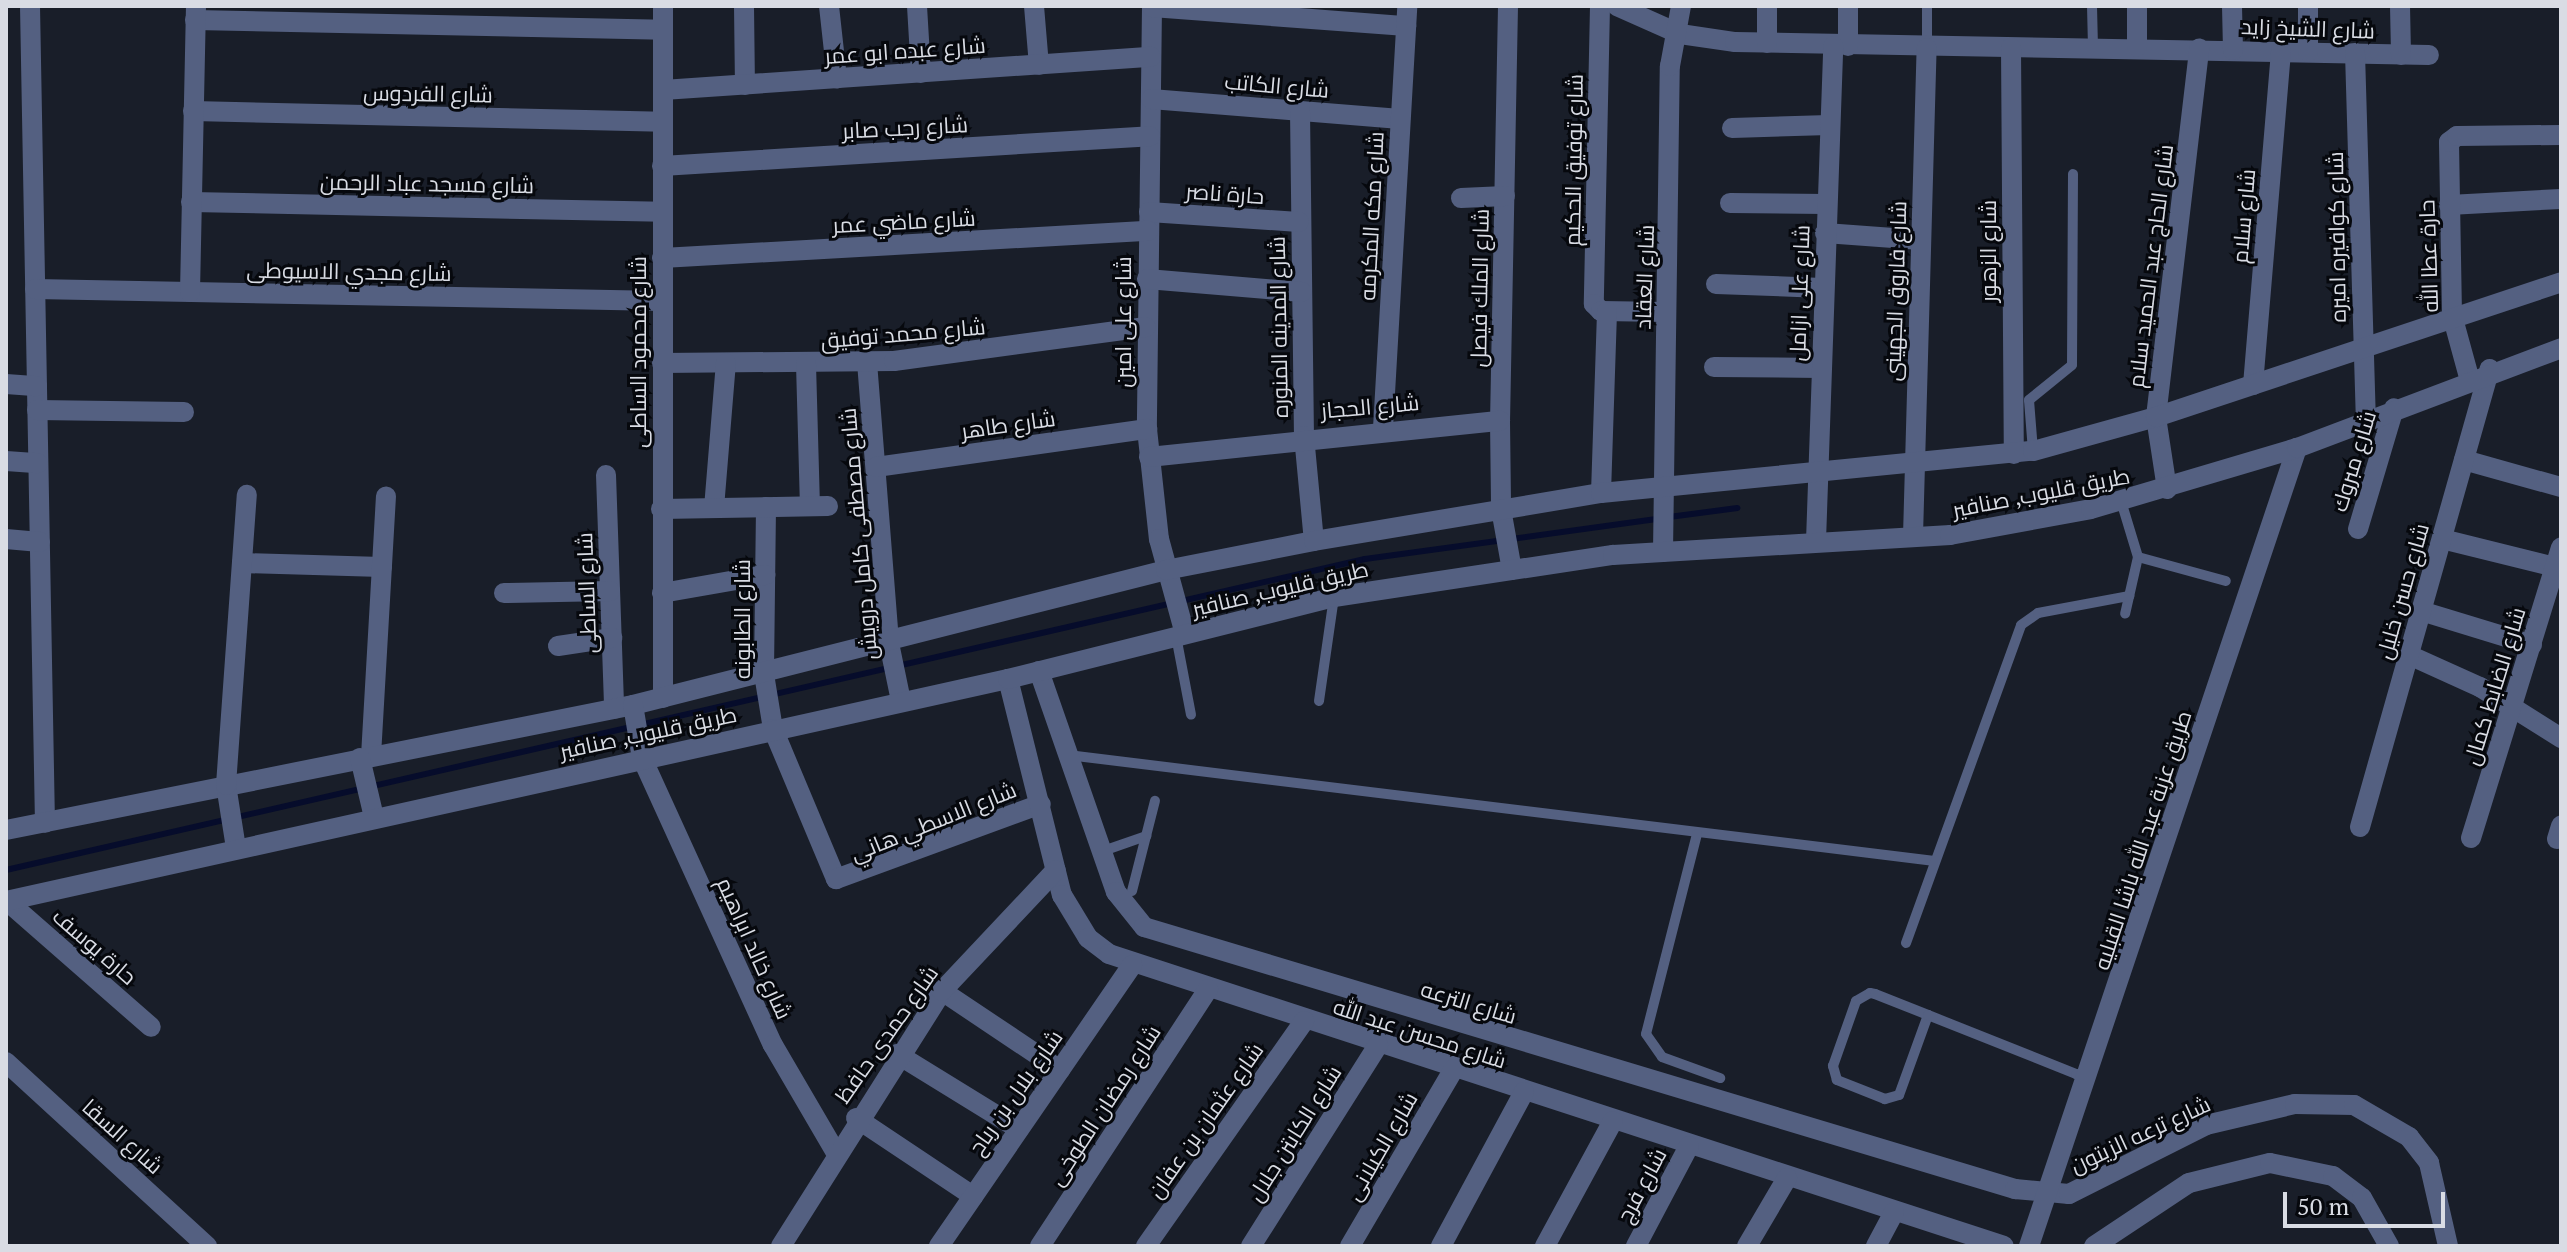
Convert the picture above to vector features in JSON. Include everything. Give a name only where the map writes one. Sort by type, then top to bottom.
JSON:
[{"type":"street","points":[[30,6],[45,823]]},
{"type":"street","name":"شارع محمود الساطى","points":[[663,6],[663,698]]},
{"type":"street","points":[[744,6],[745,85]]},
{"type":"street","points":[[829,6],[837,79]]},
{"type":"street","points":[[917,6],[921,73]]},
{"type":"street","points":[[1034,6],[1039,65]]},
{"type":"street","name":"شارع الملك فيصل","points":[[1508,6],[1500,421],[1501,509],[1512,570]]},
{"type":"street","name":"شارع توفيق الحكيم","points":[[1600,6],[1594,304],[1604,312],[1601,493]]},
{"type":"street","name":"شارع الشيخ زايد","points":[[1617,6],[1680,34],[1767,43],[1927,48],[2137,47],[2429,55]]},
{"type":"street","name":"شارع العقاد","points":[[1663,552],[1658,486],[1666,312],[1670,66],[1680,34],[1681,6]]},
{"type":"street","points":[[1767,6],[1767,43]]},
{"type":"street","name":"شارع على ازامل","points":[[1816,541],[1829,125],[1848,6]]},
{"type":"street","points":[[2137,6],[2137,47]]},
{"type":"street","points":[[2232,6],[2233,50]]},
{"type":"street","points":[[2308,6],[2308,52]]},
{"type":"street","points":[[2400,6],[2401,55]]},
{"type":"street","points":[[1152,7],[1406,16]]},
{"type":"street","name":"شارع على امين","points":[[1152,7],[1147,429],[1166,570],[1181,635]]},
{"type":"street","points":[[190,292],[195,13],[663,30]]},
{"type":"street","name":"شارع مكه المكرمه","points":[[1383,428],[1406,16]]},
{"type":"street","name":"شارع فاروق الجهينى","points":[[1913,536],[1927,48]]},
{"type":"street","name":"شارع الزهور","points":[[2011,48],[2023,452]]},
{"type":"street","name":"شارع الحاج عبد الحميد سلام","points":[[2167,489],[2156,417],[2199,49]]},
{"type":"street","name":"شارع سلام","points":[[2253,385],[2281,51]]},
{"type":"street","name":"شارع كوافيره اميره","points":[[2355,53],[2366,419]]},
{"type":"street","name":"شارع عبده ابو عمر","points":[[663,90],[1151,57]]},
{"type":"street","name":"شارع الكاتب","points":[[1151,99],[1400,119]]},
{"type":"street","name":"شارع الفردوس","points":[[193,111],[662,122]]},
{"type":"street","name":"شارع المدينه المنوره","points":[[1300,111],[1304,436],[1314,541]]},
{"type":"street","points":[[1732,128],[1829,125]]},
{"type":"street","name":"حارة عطا الله","points":[[2469,377],[2452,315],[2449,142],[2457,136],[2561,135]]},
{"type":"street","name":"شارع رجب صابر","points":[[662,166],[1150,136]]},
{"type":"street","points":[[1461,198],[1505,196]]},
{"type":"street","points":[[2449,205],[2561,199]]},
{"type":"street","name":"شارع مسجد عباد الرحمن","points":[[191,202],[662,212]]},
{"type":"street","points":[[1730,203],[1826,204]]},
{"type":"street","name":"حارة ناصر","points":[[1148,221],[1299,222]]},
{"type":"street","name":"شارع ماضي عمر","points":[[662,258],[1148,221]]},
{"type":"street","points":[[1825,233],[1921,240]]},
{"type":"street","points":[[1147,279],[1301,292]]},
{"type":"street","name":"طريق قليوب, صنافير","points":[[6,830],[624,707],[889,643],[1166,570],[1314,541],[1601,493],[2023,452],[2156,417],[2363,349],[2452,315],[2561,282]]},
{"type":"street","points":[[1716,284],[1823,288]]},
{"type":"street","name":"شارع مجدي الاسيوطى","points":[[35,289],[662,301]]},
{"type":"street","points":[[1604,312],[1666,312]]},
{"type":"street","name":"شارع محمد توفيق","points":[[662,363],[867,362],[1146,327]]},
{"type":"street","name":"طريق قليوب, صنافير","points":[[6,901],[374,817],[1008,679],[1334,597],[1512,570],[1663,552],[1913,536],[2018,524],[2167,489],[2297,448],[2490,369],[2561,348]]},
{"type":"street","name":"شارع مصطفى كامل درويش","points":[[867,362],[889,643],[901,701]]},
{"type":"street","points":[[714,508],[726,363]]},
{"type":"street","points":[[661,509],[819,506],[806,364]]},
{"type":"street","points":[[1714,367],[1821,368]]},
{"type":"street","name":"شارع حسن خليل","points":[[2360,827],[2490,369]]},
{"type":"street","points":[[6,384],[37,386]]},
{"type":"street","name":"شارع مبروك","points":[[2358,529],[2394,408]]},
{"type":"street","points":[[37,410],[184,412]]},
{"type":"street","name":"شارع الحجاز","points":[[1149,457],[1304,436],[1500,421]]},
{"type":"street","name":"شارع طاهر","points":[[876,467],[1147,429]]},
{"type":"street","name":"طريق عزبة عبد الله باشا القبليه","points":[[2029,1246],[2089,1079],[2297,448]]},
{"type":"street","points":[[2464,460],[2561,487]]},
{"type":"street","points":[[6,461],[38,463]]},
{"type":"street","name":"شارع الساطى","points":[[606,475],[612,638],[624,707],[642,758]]},
{"type":"street","points":[[236,848],[226,785],[247,495]]},
{"type":"street","points":[[374,817],[366,757],[386,496]]},
{"type":"street","name":"شارع الطابونه","points":[[766,507],[764,674],[773,729],[834,877],[844,882]]},
{"type":"street","points":[[6,539],[40,542]]},
{"type":"street","points":[[2442,539],[2558,557]]},
{"type":"street","name":"شارع الضابط كمال","points":[[2471,838],[2558,557]]},
{"type":"street","points":[[242,563],[382,567]]},
{"type":"street","points":[[662,593],[765,575]]},
{"type":"street","points":[[504,593],[610,591]]},
{"type":"street","points":[[2421,611],[2532,645]]},
{"type":"street","points":[[558,646],[612,638]]},
{"type":"street","points":[[2409,655],[2513,706],[2561,738]]},
{"type":"street","name":"شارع الترعه","points":[[1039,671],[1122,906],[1158,932],[1911,1162],[2050,1194]]},
{"type":"street","name":"شارع محسن عبد الله","points":[[1008,679],[1056,870],[1088,938],[1132,965],[2004,1246]]},
{"type":"street","name":"شارع خالد ابراهيم","points":[[642,758],[773,1045],[836,1153]]},
{"type":"street","name":"شارع الاسطي هاني","points":[[844,882],[1041,804]]},
{"type":"street","name":"شارع حمدى حافظ","points":[[781,1246],[856,1118],[942,991],[1056,870]]},
{"type":"street","name":"حارة يوسف","points":[[6,901],[151,1027]]},
{"type":"street","name":"شارع بلال بن رباح","points":[[939,1246],[1132,965]]},
{"type":"street","name":"شارع رمضان الطوخى","points":[[1040,1246],[1208,989]]},
{"type":"street","points":[[942,991],[1060,1070]]},
{"type":"street","name":"شارع عثمان بن عفان","points":[[1146,1246],[1304,1021]]},
{"type":"street","name":"شارع الكابتن جلال","points":[[1251,1246],[1378,1045]]},
{"type":"street","points":[[897,1054],[1019,1129]]},
{"type":"street","name":"شارع السقا","points":[[6,1062],[207,1246]]},
{"type":"street","name":"شارع الكيلانى","points":[[1350,1246],[1454,1069]]},
{"type":"street","points":[[1441,1246],[1524,1092]]},
{"type":"street","name":"شارع ترعه الزيتون","points":[[2050,1194],[2090,1186],[2206,1125],[2295,1104],[2354,1105],[2409,1137],[2429,1163],[2448,1246]]},
{"type":"street","points":[[856,1118],[973,1196]]},
{"type":"street","points":[[1545,1246],[1613,1121]]},
{"type":"street","name":"شارع فرج","points":[[1636,1246],[1689,1146]]},
{"type":"street","points":[[2094,1246],[2189,1183],[2270,1163],[2333,1176],[2362,1198],[2389,1246]]},
{"type":"street","points":[[1747,1246],[1787,1178]]},
{"type":"street","points":[[1876,1246],[1894,1212]]},
{"type":"lane","points":[[1927,6],[1927,48]]},
{"type":"lane","points":[[2092,6],[2093,48]]},
{"type":"lane","points":[[2023,452],[2029,400],[2066,377],[2072,365],[2073,174]]},
{"type":"lane","points":[[2121,501],[2138,557],[2125,614]]},
{"type":"lane","points":[[2138,557],[2226,581]]},
{"type":"lane","points":[[1906,943],[2021,625],[2038,613],[2129,596]]},
{"type":"lane","points":[[1319,701],[1334,597]]},
{"type":"lane","points":[[1181,635],[1191,715]]},
{"type":"lane","points":[[1068,755],[1935,861]]},
{"type":"lane","points":[[1132,891],[1155,801]]},
{"type":"lane","points":[[1697,834],[1646,1034],[1662,1057],[1720,1078]]},
{"type":"lane","points":[[1103,851],[1146,836]]},
{"type":"lane","points":[[1928,1015],[1899,1095],[1885,1099],[1837,1080],[1833,1066],[1859,996],[1870,993],[1928,1015],[2089,1079]]},
{"type":"waterway","points":[[1669,517],[1737,508]]},
{"type":"waterway","points":[[6,870],[1365,559],[1658,519]]}]
